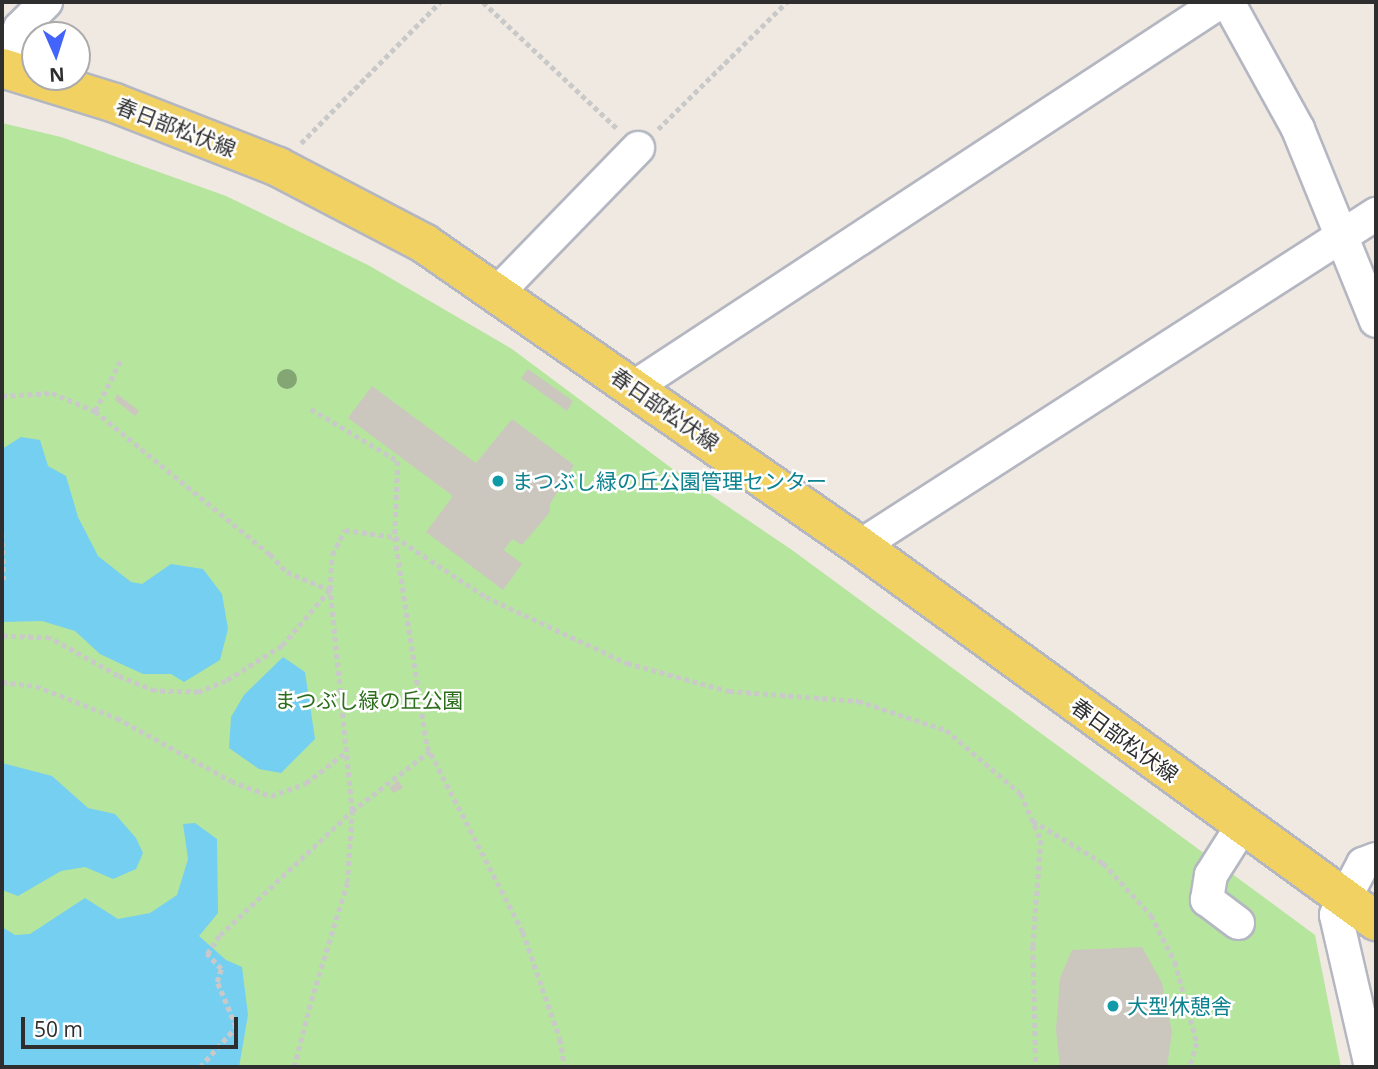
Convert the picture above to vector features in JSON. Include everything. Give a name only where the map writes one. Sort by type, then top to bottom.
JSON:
[{"type":"main road","name":"春日部松伏線","points":[[4,69],[116,103],[278,166],[413,237],[498,292],[860,546],[1376,921]]},
{"type":"street","points":[[4,69],[20,28],[46,2]]},
{"type":"street","points":[[634,387],[1220,2]]},
{"type":"street","points":[[1228,2],[1298,128],[1376,321]]},
{"type":"street","points":[[498,292],[638,148]]},
{"type":"street","points":[[860,546],[1376,214]]},
{"type":"street","points":[[1238,923],[1207,901],[1210,875],[1242,826]]},
{"type":"street","points":[[1371,1067],[1340,944],[1336,915],[1363,864],[1376,859]]},
{"type":"path","points":[[278,166],[440,2]]},
{"type":"path","points":[[483,2],[638,148],[787,2]]},
{"type":"path","points":[[95,411],[120,361]]},
{"type":"path","points":[[2,396],[52,393],[95,411],[287,572],[330,590]]},
{"type":"path","points":[[310,409],[398,461],[395,537],[430,751],[523,932],[560,1039],[565,1067]]},
{"type":"path","points":[[294,1067],[347,883],[352,811],[330,590],[331,555],[345,530],[395,537],[486,597],[627,663],[729,691],[858,701],[946,730],[1021,794],[1041,840],[1033,946],[1036,1067]]},
{"type":"path","points":[[2,533],[2,580]]},
{"type":"path","points":[[2,636],[50,638],[118,676],[155,691],[199,692],[226,681],[282,646],[330,590]]},
{"type":"path","points":[[2,682],[36,686],[117,718],[231,781],[271,796],[306,783],[346,751]]},
{"type":"path","points":[[200,1067],[236,1027],[216,982],[221,969],[207,954],[220,935],[352,811],[430,751]]},
{"type":"path","points":[[1032,821],[1104,863],[1150,915],[1178,973],[1196,1044],[1190,1067]]},
{"type":"green space","name":"まつぶし緑の丘公園","points":[[2,123],[61,137],[226,196],[368,265],[512,349],[674,470],[792,550],[1315,935],[1341,1067],[2,1067]]},
{"type":"water","points":[[21,437],[40,440],[48,466],[66,476],[78,517],[98,556],[131,582],[142,584],[171,564],[203,569],[222,594],[228,629],[220,660],[184,682],[171,674],[143,674],[119,663],[100,654],[75,631],[42,621],[2,622],[2,449]]},
{"type":"water","points":[[283,657],[305,672],[315,739],[281,773],[259,769],[229,748],[231,717],[244,695]]},
{"type":"water","points":[[2,763],[52,776],[88,808],[115,814],[136,838],[143,853],[136,869],[113,879],[85,867],[61,871],[18,896],[2,890]]},
{"type":"water","points":[[195,823],[217,839],[218,913],[199,936],[226,960],[242,967],[248,1015],[239,1067],[2,1067],[2,927],[15,935],[30,934],[85,898],[118,919],[150,913],[177,895],[188,859],[183,824]]},
{"type":"building","points":[[528,369],[573,401],[567,411],[521,378]]},
{"type":"building","name":"まつぶし緑の丘公園管理センター","points":[[372,386],[476,463],[512,419],[574,465],[550,504],[550,512],[522,545],[512,539],[504,550],[522,564],[503,590],[426,532],[453,496],[348,418]]},
{"type":"building","points":[[117,394],[139,411],[135,416],[115,400]]},
{"type":"building","points":[[398,780],[403,788],[393,793],[390,788]]},
{"type":"building","name":"大型休憩舎","points":[[1142,947],[1162,983],[1172,1032],[1167,1067],[1060,1067],[1056,1030],[1060,978],[1072,950]]},
{"type":"place","name":"まつぶし緑の丘公園管理センター","points":[[498,481]]},
{"type":"place","name":"大型休憩舎","points":[[1113,1006]]}]
